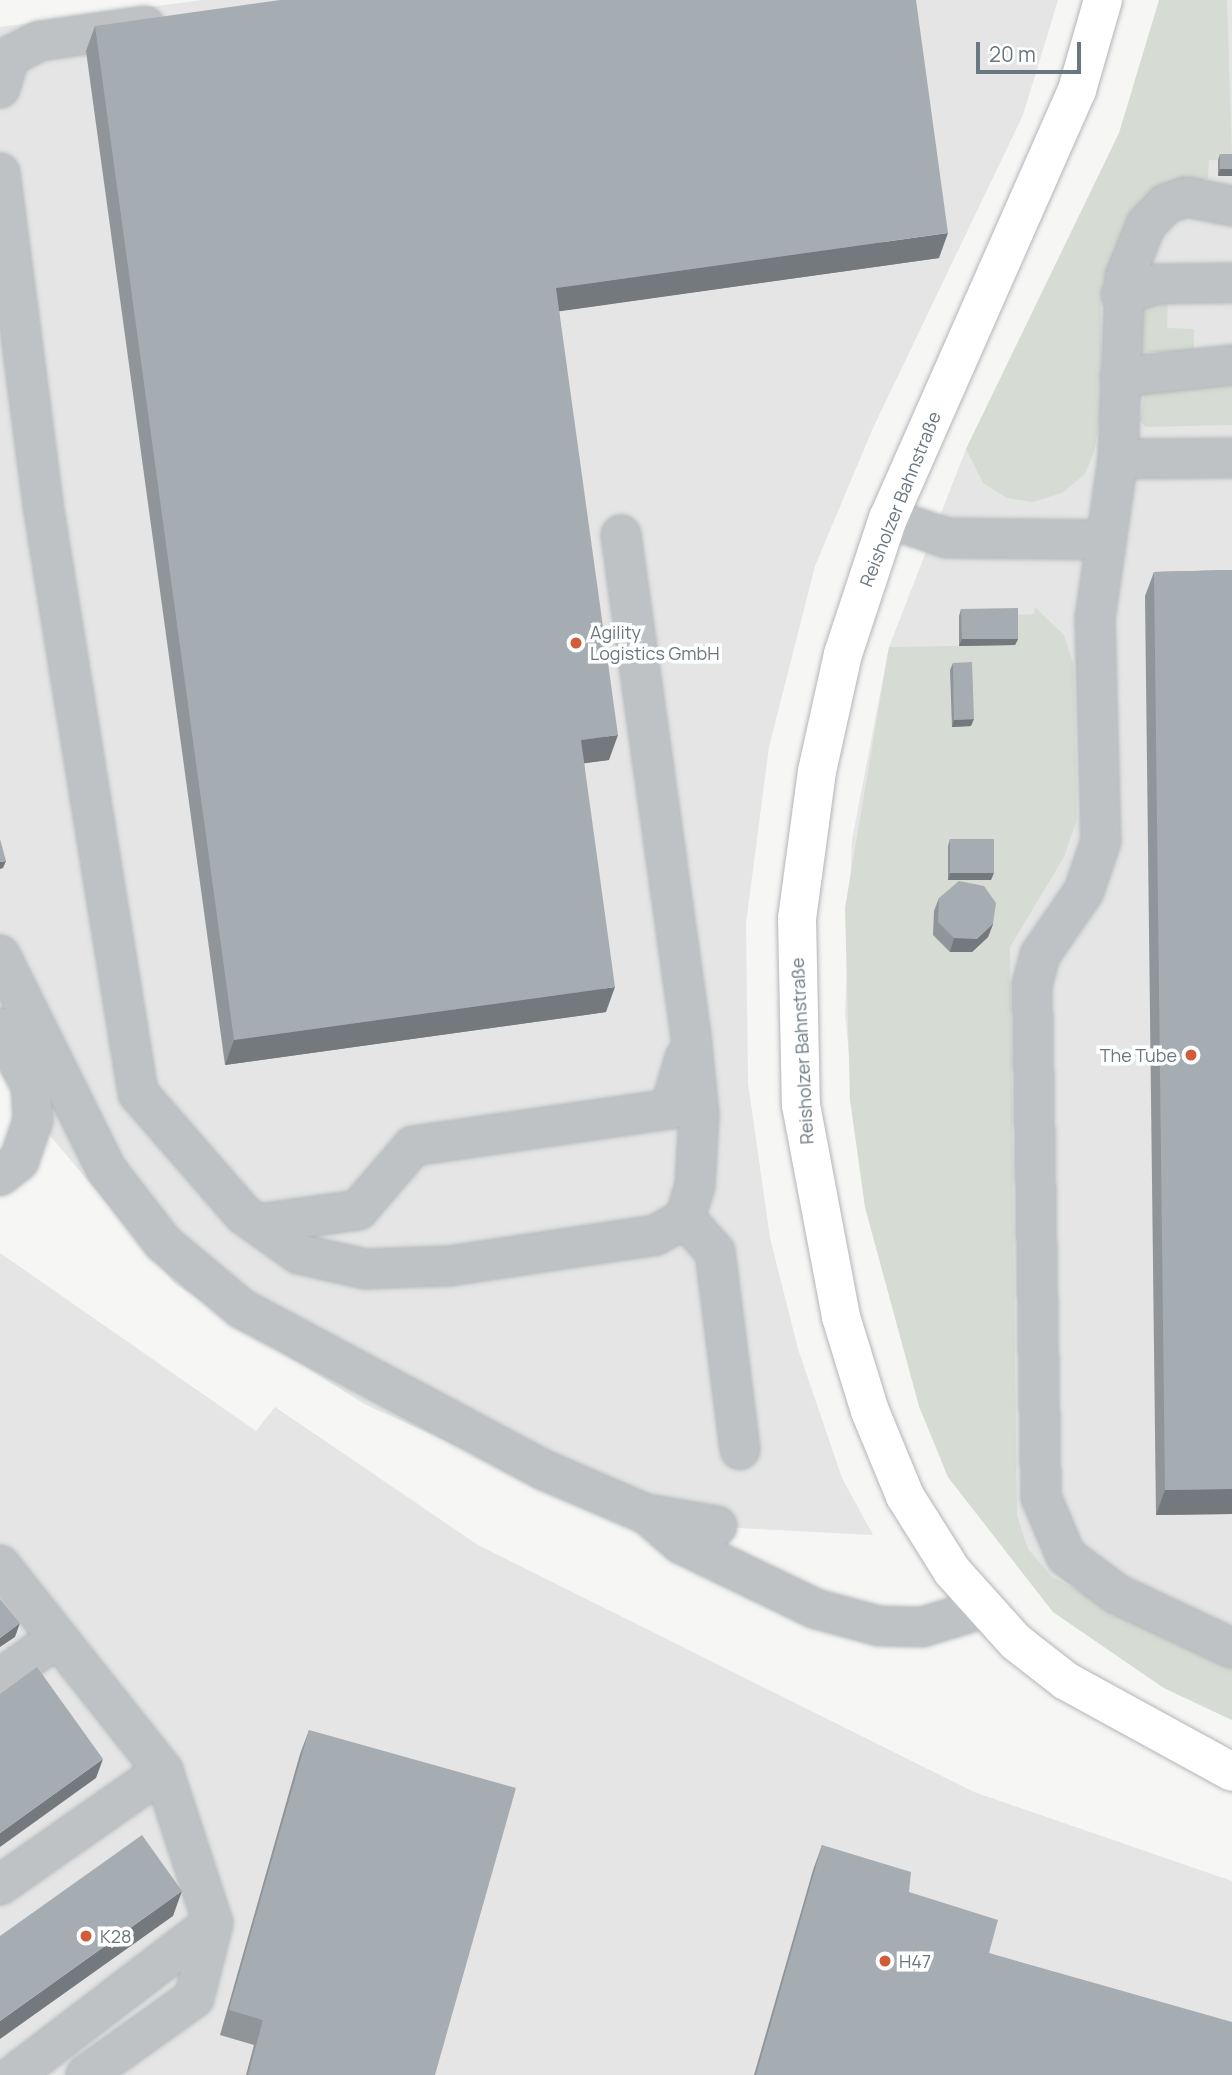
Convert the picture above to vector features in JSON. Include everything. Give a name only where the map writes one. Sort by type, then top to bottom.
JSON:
[{"type":"main road","name":"Reisholzer Bahnstraße","points":[[1103,0],[1041,178],[888,518],[843,654],[817,771],[797,918],[801,1105],[838,1303],[870,1411],[905,1496],[952,1571],[985,1608],[1066,1681],[1232,1772]]},
{"type":"lane","points":[[0,88],[10,56],[39,41],[188,19]]},
{"type":"lane","points":[[0,173],[43,505],[138,1093],[258,1224],[299,1254],[365,1269],[587,1248],[656,1235],[685,1217],[695,1186],[699,1114],[691,1036],[621,535]]},
{"type":"lane","points":[[1232,206],[1186,197],[1154,212],[1121,295],[1118,460],[1104,540],[1095,618],[1101,841],[1084,891],[1040,955],[1032,984],[1041,1497],[1066,1556],[1117,1594],[1232,1648]]},
{"type":"lane","points":[[1121,295],[1156,284],[1232,283]]},
{"type":"lane","points":[[1120,377],[1232,365]]},
{"type":"lane","points":[[1118,460],[1232,458]]},
{"type":"lane","points":[[888,518],[947,538],[1034,544],[1104,540]]},
{"type":"lane","points":[[0,955],[106,1168],[163,1243],[242,1309],[546,1471],[646,1514],[717,1526]]},
{"type":"lane","points":[[0,1028],[31,1086],[33,1120],[19,1161],[0,1176]]},
{"type":"lane","points":[[258,1224],[358,1210],[413,1146],[670,1109],[691,1036]]},
{"type":"lane","points":[[685,1217],[715,1252],[740,1449]]},
{"type":"lane","points":[[646,1514],[681,1544],[816,1609],[879,1626],[922,1627],[985,1608]]},
{"type":"lane","points":[[0,1565],[163,1771],[213,1923],[194,1998],[86,2075]]},
{"type":"lane","points":[[0,1679],[57,1638]]},
{"type":"lane","points":[[0,1885],[163,1771]]},
{"type":"lane","points":[[14,2075],[213,1923]]},
{"type":"shaded area","points":[[202,0],[1058,0],[1023,115],[873,428],[815,566],[769,747],[746,923],[748,1083],[770,1238],[798,1349],[842,1478],[873,1535],[625,1522],[364,1404],[175,1284],[52,1138],[0,1057],[0,27]]},
{"type":"shaded area","points":[[1159,0],[1227,0],[1232,161],[1209,160],[1208,179],[1160,187],[1128,218],[1101,295],[1101,411],[1094,452],[1085,474],[1062,493],[1033,502],[1007,498],[983,483],[966,449],[1119,133]]},
{"type":"shaded area","points":[[1161,0],[1232,0],[1232,1720],[1164,1688],[1053,1612],[948,1477],[919,1406],[865,1207],[845,1015],[852,840],[889,647],[966,449],[1119,139]]},
{"type":"shaded area","points":[[1168,297],[1167,328],[1194,329],[1194,355],[1141,351],[1142,301]]},
{"type":"shaded area","points":[[1232,383],[1232,425],[1146,427],[1140,421],[1145,388]]},
{"type":"shaded area","points":[[1035,607],[1064,635],[1074,666],[1077,819],[1064,857],[1010,947],[1017,1516],[1028,1549],[1052,1577],[1232,1668],[1232,1720],[1164,1688],[1053,1612],[948,1477],[919,1406],[865,1207],[850,1100],[845,908],[889,647],[1015,645],[1015,615],[1034,614]]},
{"type":"shaded area","points":[[0,1253],[256,1431],[275,1407],[478,1545],[974,1792],[1232,1881],[1232,2075],[0,2075]]},
{"type":"building","points":[[280,0],[916,0],[948,233],[556,288],[618,735],[581,740],[615,987],[234,1040],[95,26]]},
{"type":"building","points":[[1220,154],[1232,154],[1232,169],[1220,169]]},
{"type":"building","name":"The Tube","points":[[1232,570],[1232,1489],[1165,1490],[1154,572]]},
{"type":"building","points":[[1018,608],[1018,639],[962,639],[961,609]]},
{"type":"building","points":[[972,662],[974,719],[954,720],[953,663]]},
{"type":"building","points":[[0,839],[6,861],[0,862]]},
{"type":"building","points":[[950,839],[994,839],[994,873],[950,873]]},
{"type":"building","points":[[959,881],[984,886],[996,903],[993,924],[977,939],[954,938],[938,922],[939,898]]},
{"type":"building","points":[[0,1599],[20,1623],[0,1638]]},
{"type":"building","points":[[37,1667],[103,1759],[0,1833],[0,1694]]},
{"type":"building","points":[[309,1730],[516,1788],[435,2075],[248,2075],[263,2020],[229,2010]]},
{"type":"building","name":"K28","points":[[142,1835],[182,1891],[0,2021],[0,1936]]},
{"type":"building","name":"H47","points":[[822,1845],[911,1872],[909,1892],[998,1920],[989,1953],[1232,2022],[1232,2075],[756,2075]]},
{"type":"place","name":"Agility Logistics GmbH","points":[[576,643]]},
{"type":"place","name":"The Tube","points":[[1191,1055]]},
{"type":"place","name":"K28","points":[[86,1936]]},
{"type":"place","name":"H47","points":[[885,1961]]}]
